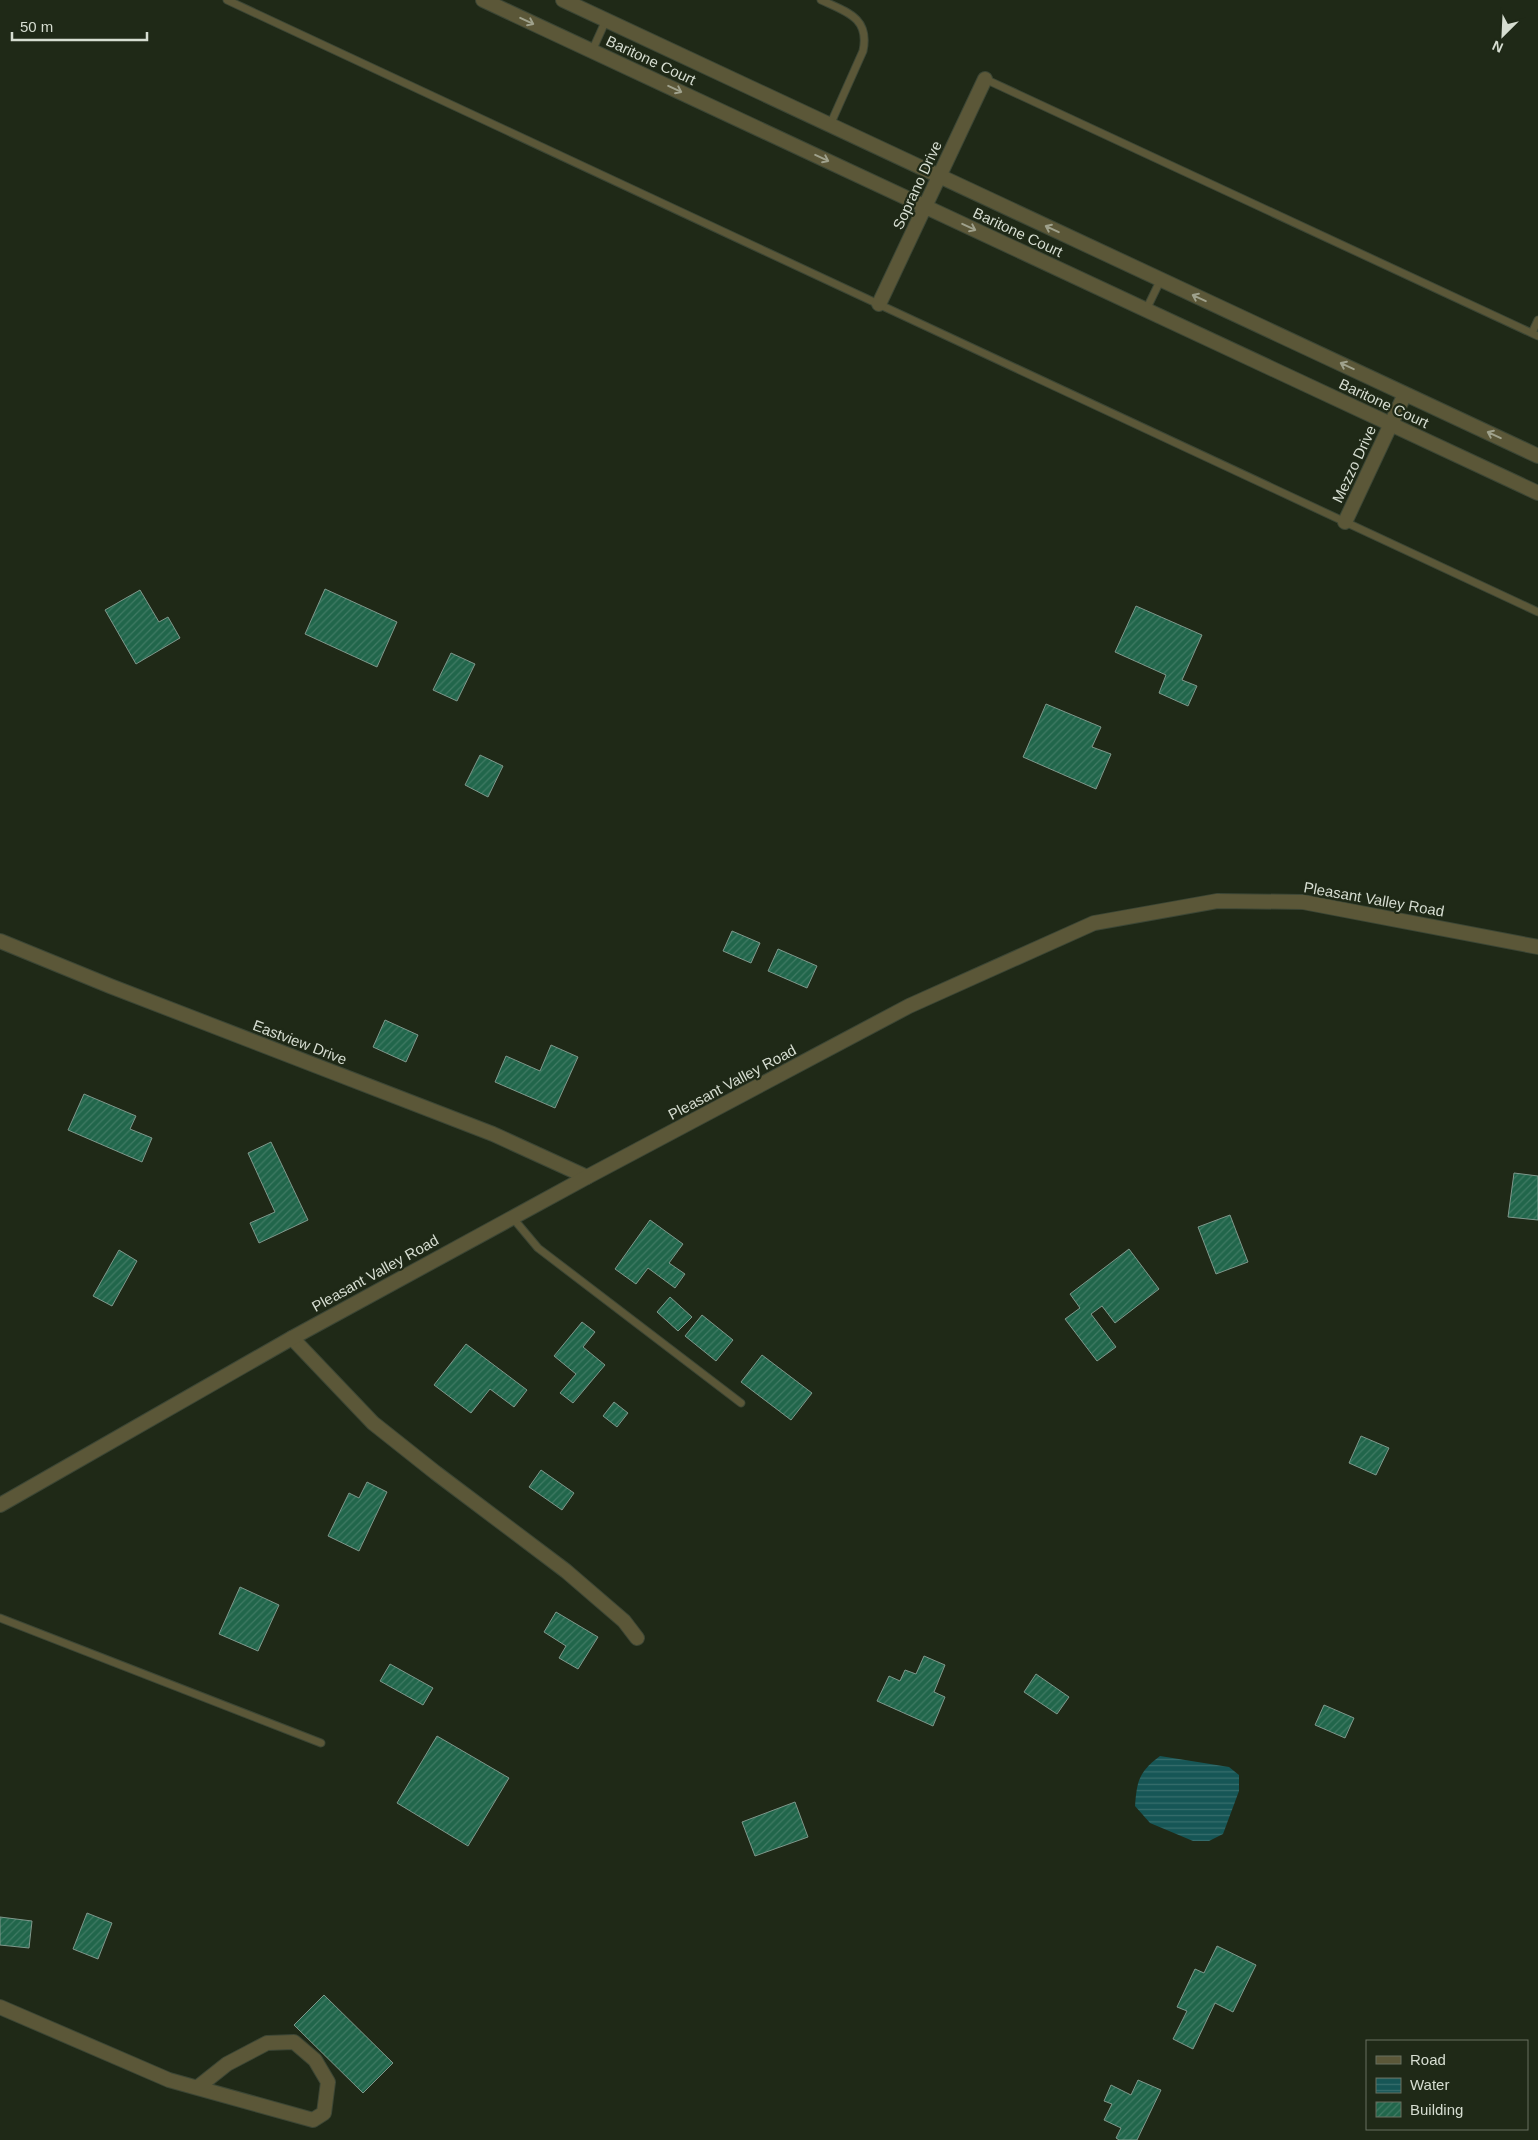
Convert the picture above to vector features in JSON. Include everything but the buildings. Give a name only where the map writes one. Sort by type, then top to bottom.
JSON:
[{"type":"street","name":"Baritone Court","points":[[483,0],[1538,493]]},
{"type":"street","name":"Baritone Court","points":[[563,0],[1538,456]]},
{"type":"street","name":"Soprano Drive","points":[[879,304],[984,79]]},
{"type":"street","name":"Mezzo Drive","points":[[1346,522],[1405,394]]},
{"type":"street","name":"Pleasant Valley Road","points":[[0,1505],[292,1338],[586,1177],[909,1006],[1094,923],[1217,902],[1304,902],[1538,946]]},
{"type":"street","name":"Eastview Drive","points":[[0,940],[110,986],[493,1134],[586,1177]]},
{"type":"street","points":[[292,1338],[373,1423],[566,1571],[624,1621],[637,1638]]},
{"type":"street","points":[[0,2007],[170,2080],[313,2120],[324,2113],[328,2082],[315,2060],[294,2042],[267,2043],[227,2064],[198,2087]]},
{"type":"lane","points":[[227,0],[1538,612]]},
{"type":"lane","points":[[822,0],[851,14],[864,30],[865,41],[863,51],[830,125]]},
{"type":"lane","points":[[592,51],[606,20]]},
{"type":"lane","points":[[984,79],[1535,334],[1538,320]]},
{"type":"lane","points":[[1146,310],[1160,280]]},
{"type":"lane","points":[[512,1217],[538,1248],[741,1403]]},
{"type":"lane","points":[[0,1618],[321,1743]]},
{"type":"water","points":[[1160,1756],[1229,1767],[1239,1775],[1239,1791],[1223,1834],[1209,1841],[1193,1841],[1150,1823],[1135,1806],[1140,1777]]}]
